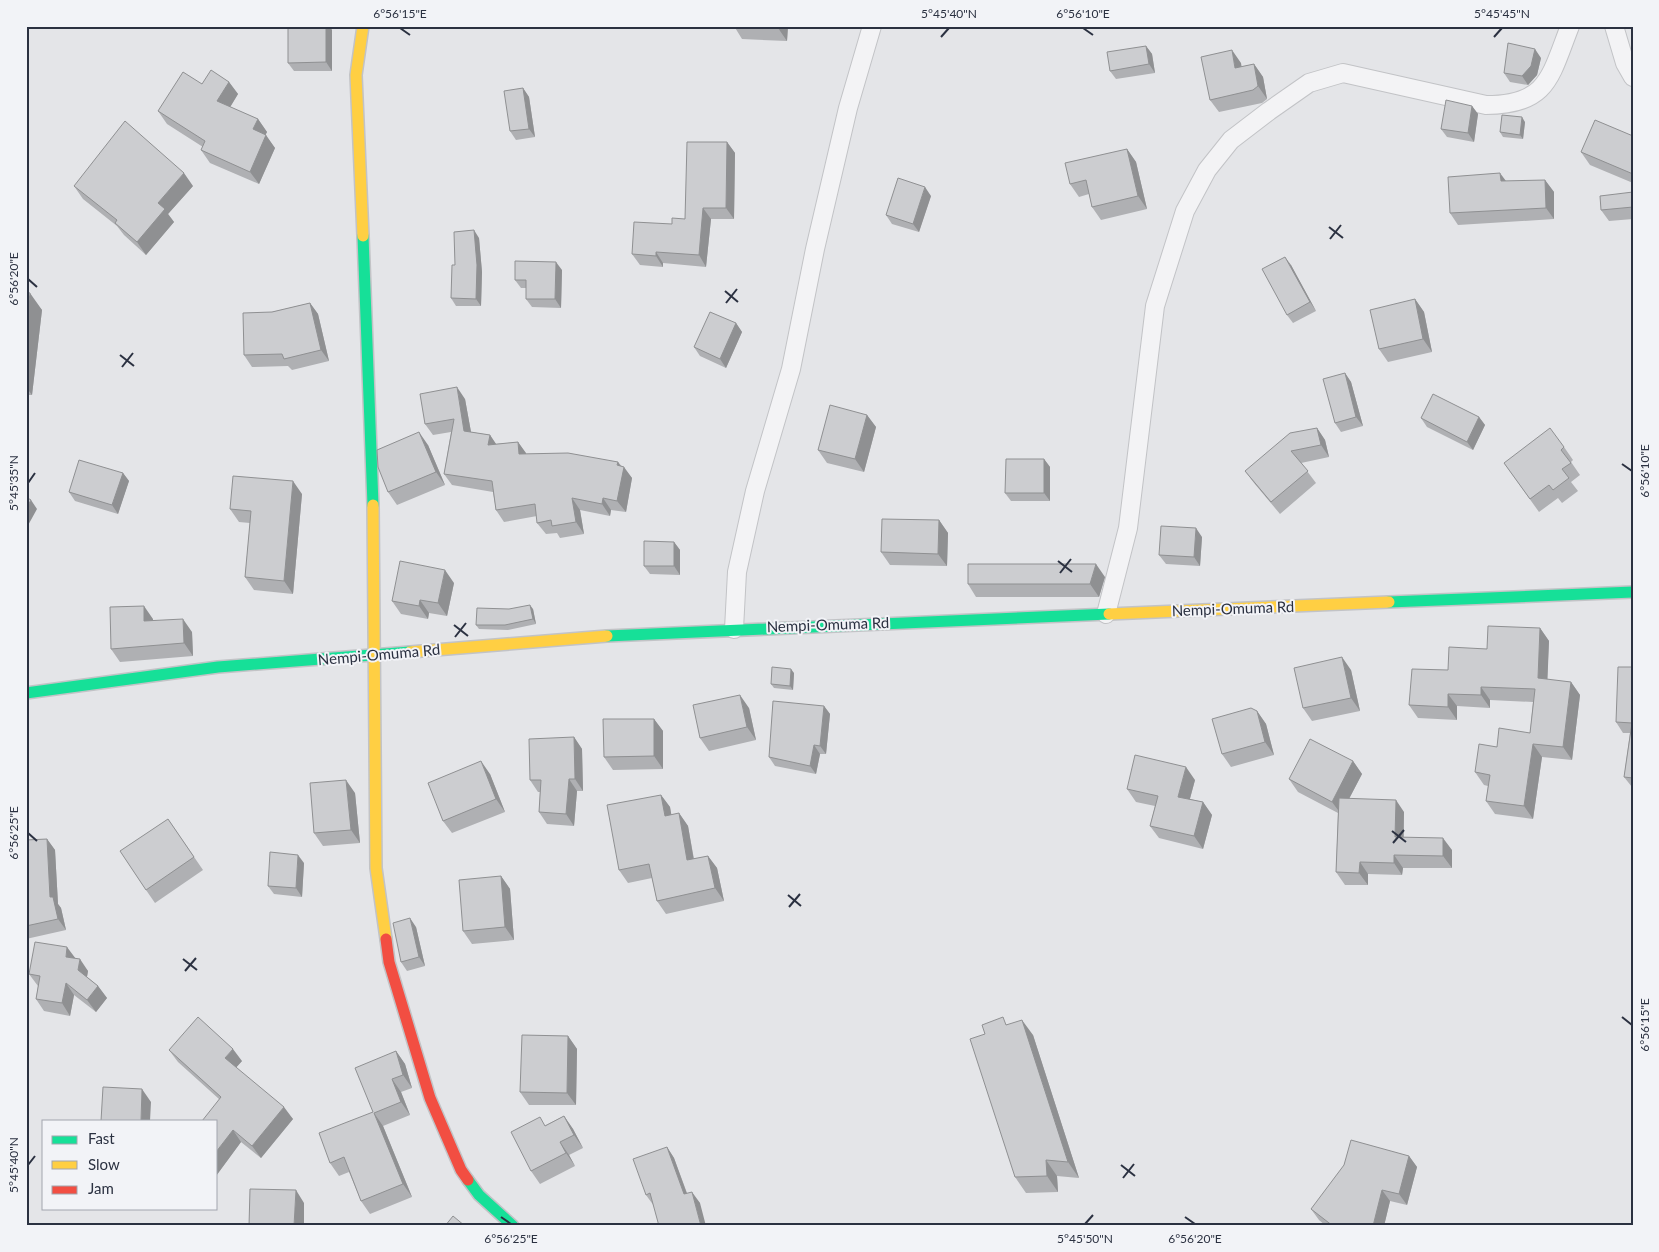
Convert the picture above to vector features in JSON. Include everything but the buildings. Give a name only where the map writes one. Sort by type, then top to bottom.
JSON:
[{"type":"street","points":[[363,26],[356,75],[368,340],[376,868],[389,962],[430,1098],[461,1170],[480,1195],[513,1226]]},
{"type":"street","points":[[734,629],[737,572],[753,500],[791,369],[815,249],[842,136],[872,26]]},
{"type":"street","points":[[1106,614],[1128,528],[1155,306],[1186,211],[1207,170],[1232,140],[1269,111],[1309,83],[1343,73],[1486,105],[1508,105],[1530,98],[1545,85],[1570,26]]},
{"type":"street","points":[[1614,26],[1625,63],[1633,77]]},
{"type":"street","name":"Nempi-Omuma Rd","points":[[26,693],[218,668],[649,633],[1633,592]]},
{"type":"traffic: fast","points":[[363,236],[373,505]]},
{"type":"traffic: fast","points":[[1389,602],[1633,592]]},
{"type":"traffic: fast","points":[[607,636],[1109,614]]},
{"type":"traffic: fast","points":[[26,693],[218,667],[410,652]]},
{"type":"traffic: fast","points":[[468,1180],[479,1195],[513,1226]]},
{"type":"traffic: slow","points":[[363,26],[356,75],[363,236]]},
{"type":"traffic: slow","points":[[373,505],[376,868],[386,939]]},
{"type":"traffic: slow","points":[[1109,614],[1389,602]]},
{"type":"traffic: slow","points":[[410,652],[607,636]]},
{"type":"traffic: jam","points":[[386,939],[389,962],[430,1098],[461,1170],[468,1180]]}]
